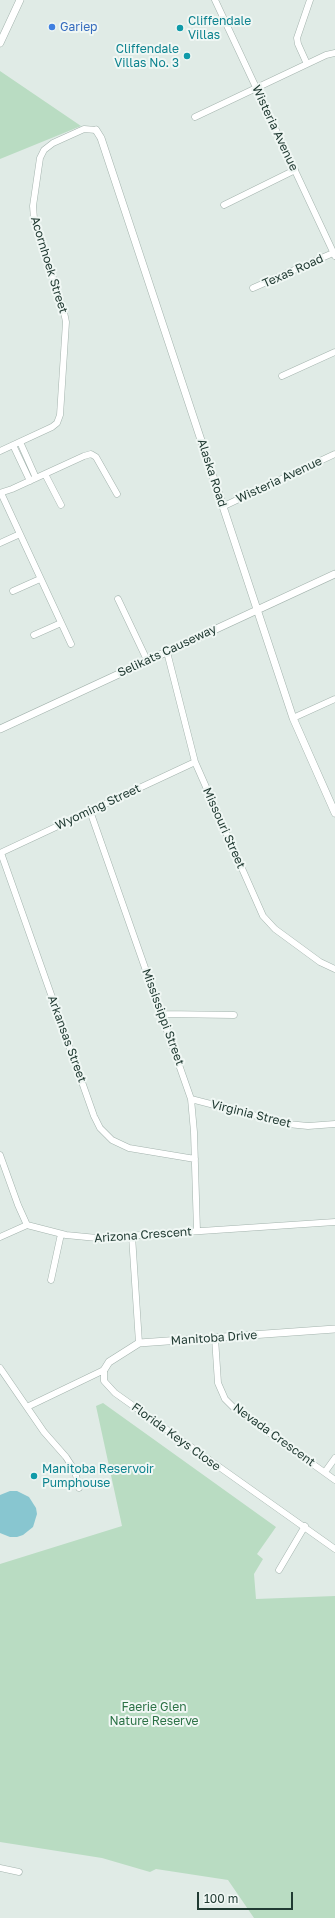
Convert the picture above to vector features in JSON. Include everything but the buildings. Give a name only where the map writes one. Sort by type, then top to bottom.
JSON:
[{"type":"street","points":[[0,43],[20,0]]},
{"type":"street","name":"Wisteria Avenue","points":[[215,0],[334,255]]},
{"type":"street","points":[[307,64],[298,44],[297,38],[310,0]]},
{"type":"street","points":[[195,117],[326,55],[335,53]]},
{"type":"street","name":"Acornhoek Street","points":[[0,451],[46,430],[57,423],[60,415],[66,322],[33,214],[40,158],[44,150],[53,143],[84,129],[96,130]]},
{"type":"street","name":"Alaska Road","points":[[96,130],[101,138],[293,718],[335,813]]},
{"type":"street","points":[[224,205],[294,170]]},
{"type":"street","name":"Texas Road","points":[[253,288],[334,255]]},
{"type":"street","points":[[282,376],[335,352]]},
{"type":"street","points":[[20,442],[24,459],[33,479]]},
{"type":"street","points":[[13,445],[24,459]]},
{"type":"street","name":"Wisteria Avenue","points":[[224,506],[335,454]]},
{"type":"street","points":[[71,644],[0,493],[84,456],[94,455],[117,494]]},
{"type":"street","points":[[45,474],[61,505]]},
{"type":"street","points":[[0,543],[20,534]]},
{"type":"street","name":"Selikats Causeway","points":[[0,729],[335,574]]},
{"type":"street","points":[[13,591],[40,579]]},
{"type":"street","points":[[118,599],[147,660]]},
{"type":"street","points":[[34,635],[61,623]]},
{"type":"street","name":"Missouri Street","points":[[167,652],[195,762],[266,920],[275,929],[320,962],[335,969]]},
{"type":"street","points":[[293,718],[335,699]]},
{"type":"street","name":"Wyoming Street","points":[[0,853],[195,762]]},
{"type":"street","name":"Mississippi Street","points":[[90,811],[191,1099],[195,1159],[197,1231]]},
{"type":"street","name":"Arkansas Street","points":[[0,853],[94,1116],[100,1128],[112,1140],[129,1148],[195,1159]]},
{"type":"street","points":[[162,1014],[234,1015]]},
{"type":"street","name":"Virginia Street","points":[[191,1099],[288,1124],[308,1126],[335,1124]]},
{"type":"street","points":[[0,1155],[27,1226],[0,1237]]},
{"type":"street","name":"Arizona Crescent","points":[[27,1226],[87,1238],[335,1222]]},
{"type":"street","points":[[51,1280],[61,1234]]},
{"type":"street","points":[[132,1236],[139,1343]]},
{"type":"street","name":"Manitoba Drive","points":[[104,1370],[109,1362],[139,1343],[335,1329]]},
{"type":"street","name":"Nevada Crescent","points":[[215,1338],[218,1383],[225,1399],[233,1407],[335,1480]]},
{"type":"street","points":[[0,1368],[44,1432],[66,1457],[74,1471],[79,1488]]},
{"type":"street","points":[[27,1406],[104,1370]]},
{"type":"street","name":"Florida Keys Close","points":[[104,1370],[104,1381],[115,1393],[260,1496],[305,1526],[335,1549]]},
{"type":"street","points":[[325,1472],[335,1458]]},
{"type":"street","points":[[278,1570],[305,1526]]},
{"type":"street","points":[[0,1868],[19,1872]]},
{"type":"green space","points":[[0,71],[81,126],[0,159]]},
{"type":"green space","name":"Faerie Glen Nature Reserve","points":[[103,1403],[276,1527],[257,1554],[263,1559],[254,1574],[256,1599],[335,1596],[335,1918],[254,1918],[228,1880],[156,1869],[150,1872],[102,1858],[0,1842],[0,1564],[122,1526],[96,1406]]},
{"type":"water","points":[[10,1491],[17,1491],[29,1497],[36,1508],[37,1514],[33,1527],[23,1535],[17,1537],[10,1537],[0,1533],[0,1495]]},
{"type":"place","name":"Gariep","points":[[52,27]]},
{"type":"place","name":"Cliffendale Villas","points":[[180,28]]},
{"type":"place","name":"Cliffendale Villas No. 3","points":[[187,56]]},
{"type":"place","name":"Manitoba Reservoir Pumphouse","points":[[34,1476]]}]
